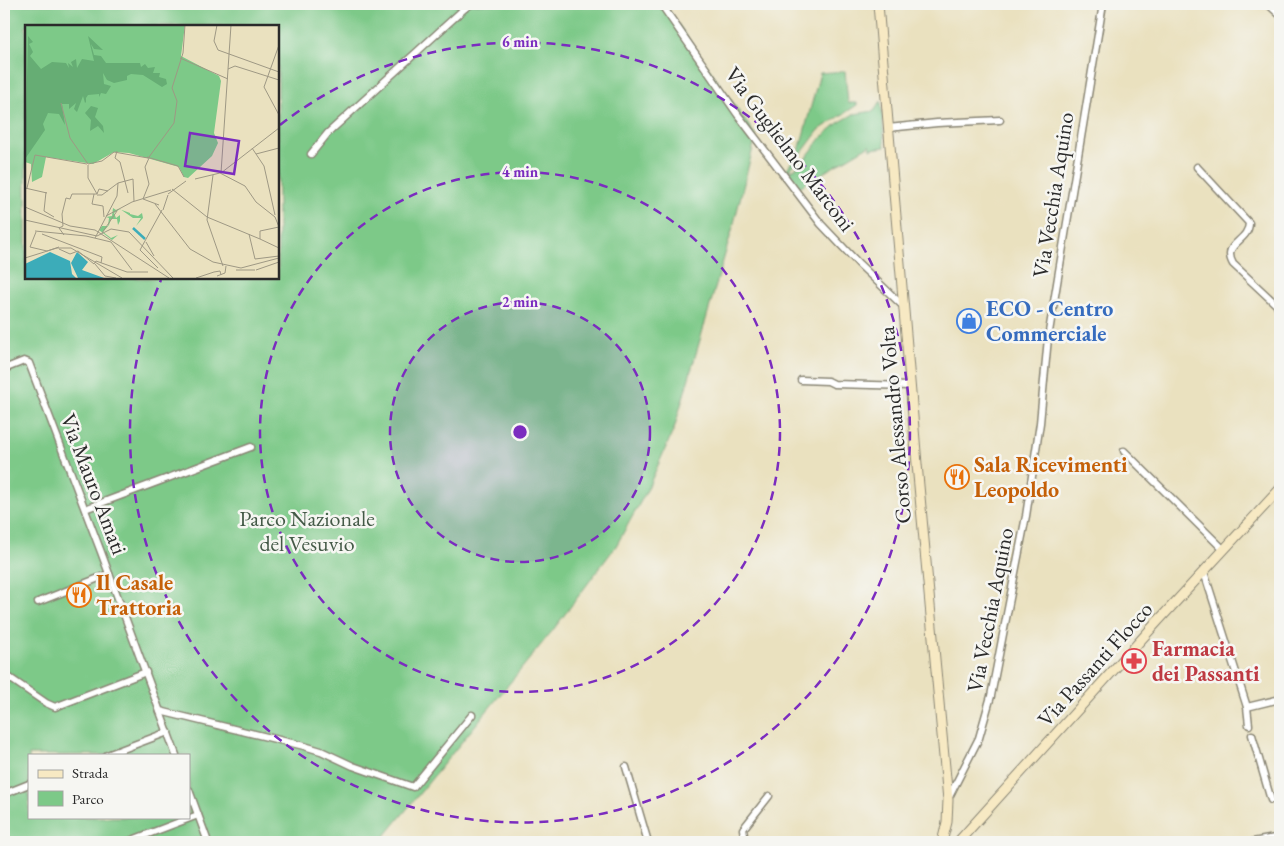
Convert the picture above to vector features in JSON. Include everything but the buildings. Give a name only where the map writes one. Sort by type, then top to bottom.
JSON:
[{"type":"main road","name":"Corso Alessandro Volta","points":[[878,4],[910,386],[948,800],[947,822],[942,842]]},
{"type":"main road","name":"Via Passanti Flocco","points":[[958,842],[1280,489]]},
{"type":"street","points":[[456,4],[468,6]]},
{"type":"street","name":"Via Guglielmo Marconi","points":[[661,4],[738,115],[821,224],[903,306]]},
{"type":"street","name":"Via Vecchia Aquino","points":[[948,800],[979,738],[987,715],[993,687],[1026,516],[1040,422],[1048,338],[1103,4]]},
{"type":"street","points":[[1268,4],[1280,15]]},
{"type":"street","points":[[311,154],[328,133],[468,6]]},
{"type":"street","points":[[888,128],[1000,120]]},
{"type":"street","points":[[1197,167],[1249,223],[1249,228],[1230,250],[1229,256],[1233,264],[1280,308]]},
{"type":"street","name":"Via Mauro Amati","points":[[4,369],[24,361],[29,363],[176,754]]},
{"type":"street","points":[[801,380],[828,381],[834,384],[910,386]]},
{"type":"street","points":[[85,509],[251,446]]},
{"type":"street","points":[[1124,450],[1224,550]]},
{"type":"street","points":[[1204,572],[1247,708],[1249,725]]},
{"type":"street","points":[[38,602],[109,574]]},
{"type":"street","points":[[4,674],[46,703],[55,707],[146,672]]},
{"type":"street","points":[[1247,708],[1280,699]]},
{"type":"street","points":[[160,712],[304,746],[413,787],[472,715]]},
{"type":"street","points":[[110,754],[168,732]]},
{"type":"street","points":[[1252,735],[1272,800]]},
{"type":"street","points":[[626,767],[648,842]]},
{"type":"street","points":[[4,794],[28,784]]},
{"type":"street","points":[[190,793],[208,842]]},
{"type":"street","points":[[745,842],[743,829],[769,796]]},
{"type":"street","points":[[190,817],[198,814]]},
{"type":"street","points":[[127,842],[188,818]]},
{"type":"street","points":[[1253,842],[1280,837]]},
{"type":"green space","name":"Parco Nazionale del Vesuvio","points":[[4,4],[664,4],[756,136],[733,227],[674,429],[647,490],[616,546],[553,630],[380,842],[4,842]]},
{"type":"green space","points":[[845,71],[848,103],[857,103],[857,105],[819,130],[786,174],[784,173],[799,151],[820,73]]},
{"type":"green space","points":[[881,101],[885,147],[871,149],[870,145],[796,189],[788,176],[791,171],[801,164],[823,136],[838,123],[854,114],[874,111]]},
{"type":"place","name":"ECO - Centro Commerciale","points":[[969,321]]},
{"type":"place","name":"Sala Ricevimenti Leopoldo","points":[[957,477]]},
{"type":"place","name":"Il Casale Trattoria","points":[[79,595]]},
{"type":"place","name":"Farmacia dei Passanti","points":[[1134,661]]}]
